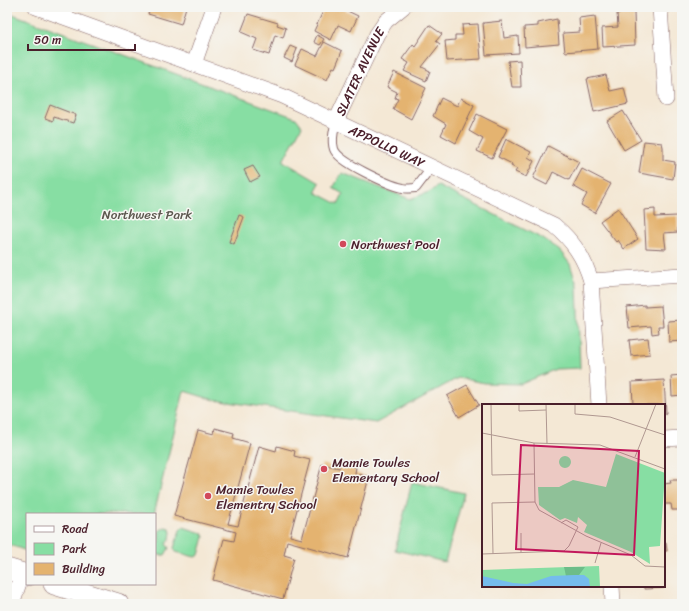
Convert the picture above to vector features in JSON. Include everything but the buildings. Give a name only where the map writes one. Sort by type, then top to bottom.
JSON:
[{"type":"main road","points":[[57,585],[118,604]]},
{"type":"street","name":"APPOLLO WAY","points":[[36,7],[282,96],[554,225],[567,236],[578,250],[586,265],[591,281],[600,404]]},
{"type":"street","points":[[194,64],[214,7]]},
{"type":"street","name":"SLATER AVENUE","points":[[336,121],[377,34],[386,21],[403,7]]},
{"type":"street","points":[[660,7],[666,98]]},
{"type":"street","points":[[591,281],[682,275]]},
{"type":"street","points":[[665,439],[682,438]]},
{"type":"street","points":[[12,604],[19,573]]},
{"type":"street","points":[[612,587],[613,604]]},
{"type":"lane","points":[[336,121],[333,136],[334,149],[340,157],[385,182],[404,188],[416,188],[432,167]]},
{"type":"green space","name":"Northwest Park","points":[[7,12],[296,118],[302,126],[283,161],[320,183],[315,192],[338,204],[343,194],[333,188],[342,173],[410,199],[429,192],[438,186],[543,239],[560,251],[570,264],[577,285],[580,368],[556,369],[521,384],[485,383],[458,378],[376,423],[214,400],[184,391],[154,513],[26,513],[26,551],[7,544]]},
{"type":"green space","points":[[412,482],[464,493],[445,562],[395,550]]},
{"type":"green space","points":[[165,527],[169,528],[171,532],[170,539],[166,544],[169,548],[165,555],[157,555],[156,551],[156,546],[159,542],[159,531]]},
{"type":"green space","points":[[183,527],[202,533],[204,537],[199,555],[195,557],[176,552],[174,548],[180,530]]},
{"type":"place","name":"Northwest Pool","points":[[343,244]]},
{"type":"place","name":"Mamie Towles Elementary School","points":[[324,469]]},
{"type":"place","name":"Mamie Towles Elementry School","points":[[208,496]]}]
